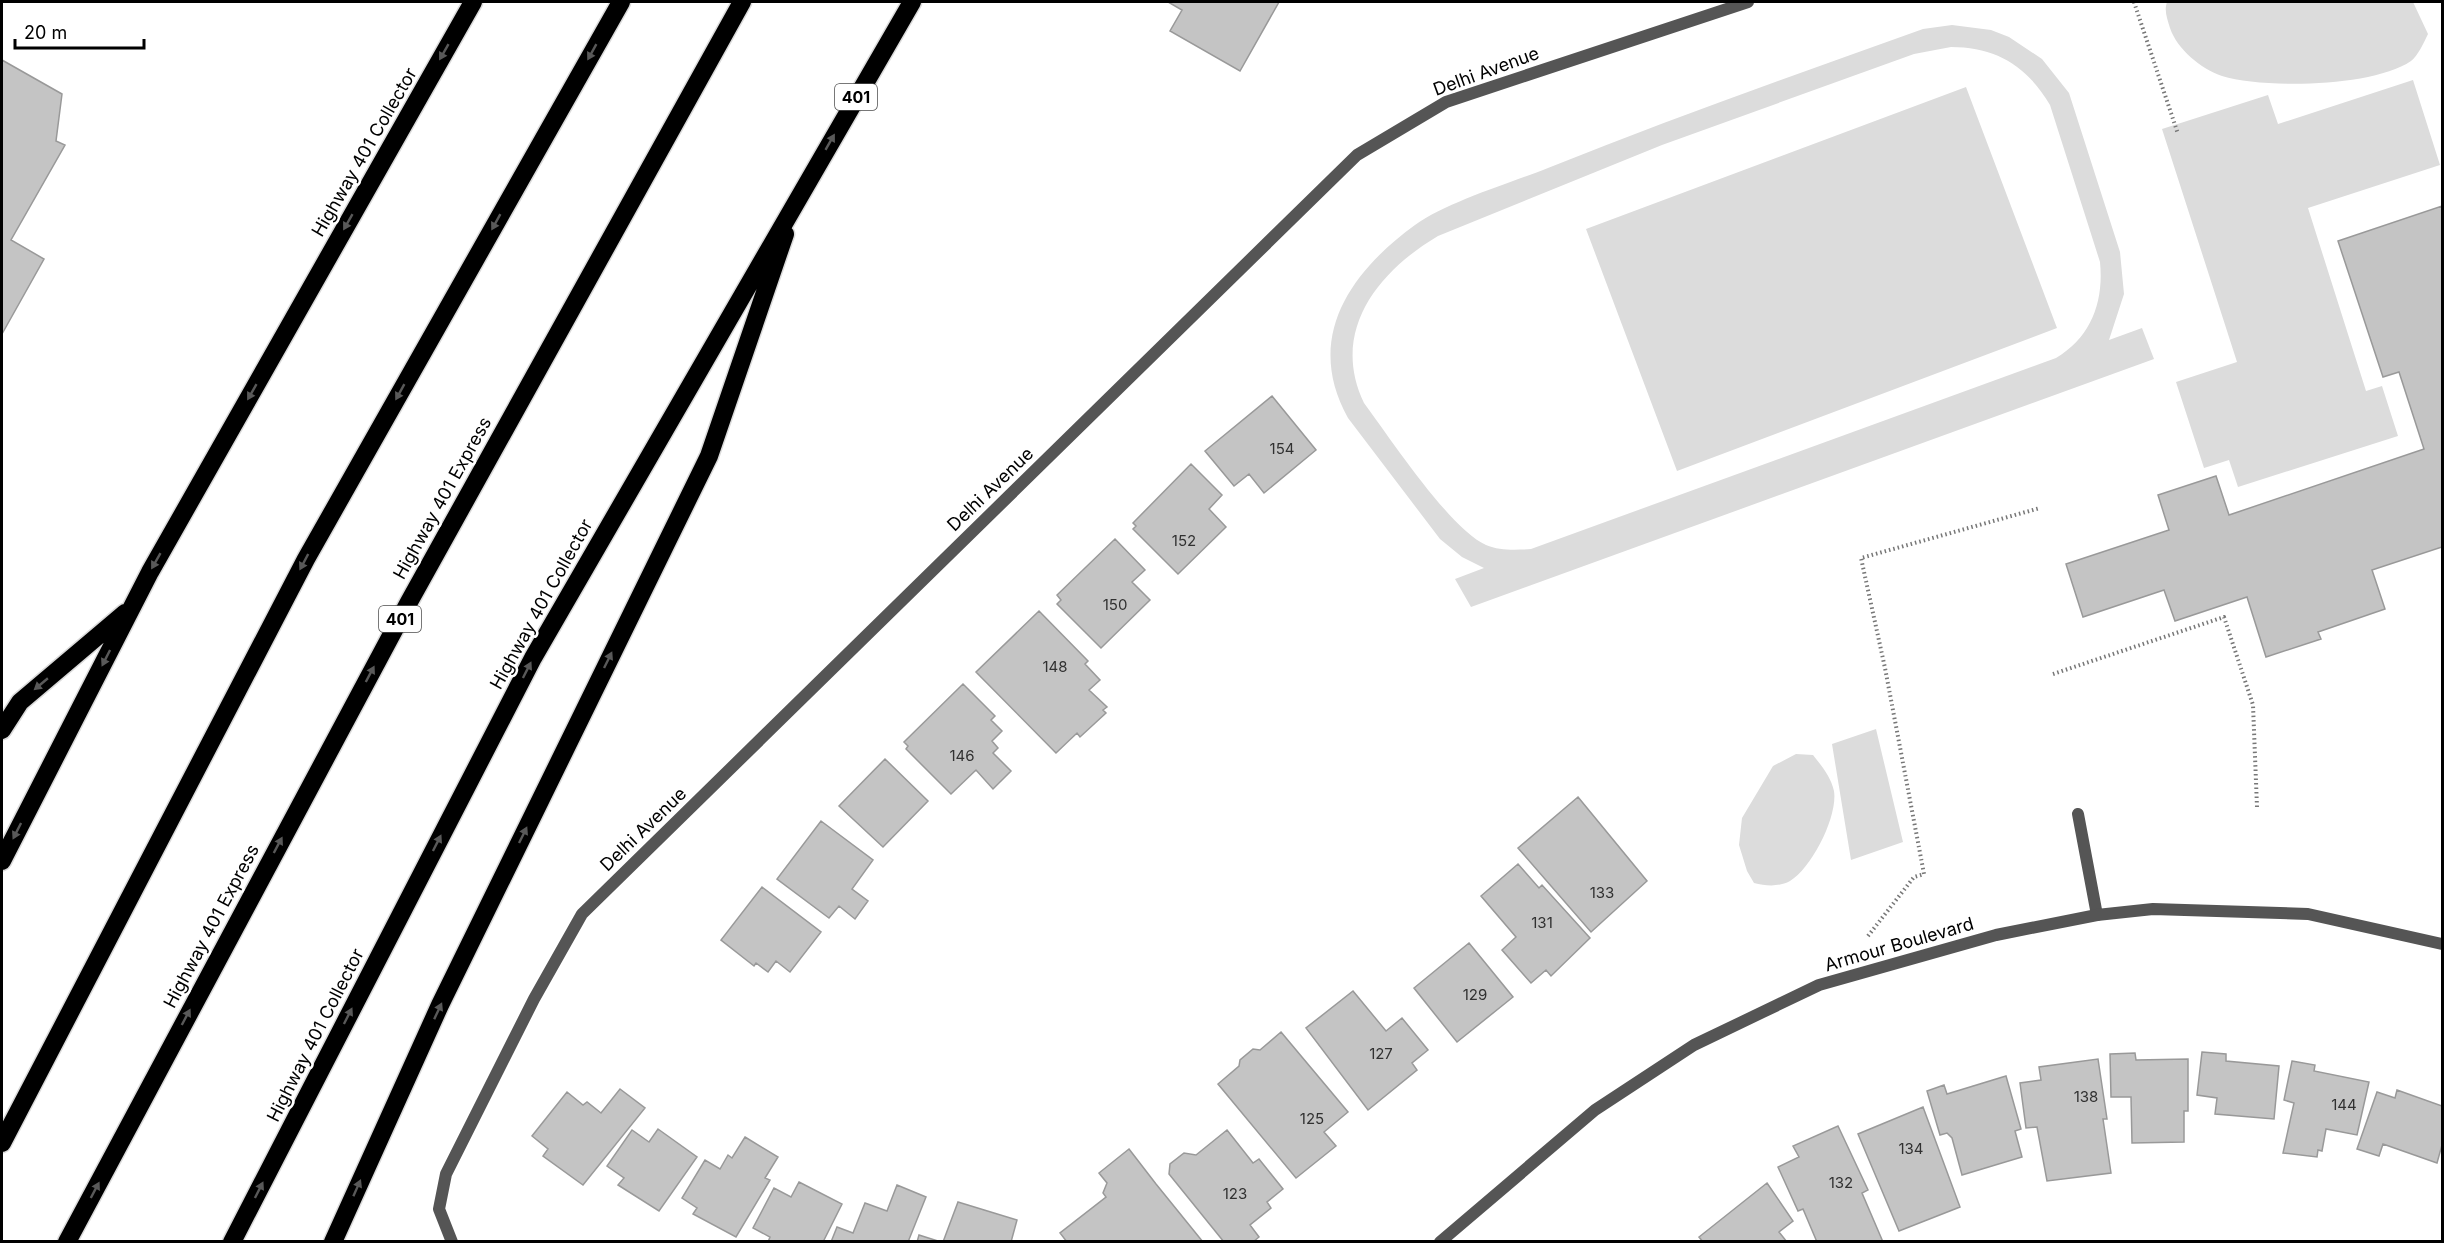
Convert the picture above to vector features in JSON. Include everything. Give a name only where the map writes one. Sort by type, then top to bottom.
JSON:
[{"type":"highway","name":"Highway 401 Collector","points":[[2,861],[150,572],[473,2]]},
{"type":"highway","points":[[2,1143],[306,558],[621,2]]},
{"type":"highway","name":"Highway 401 Express","points":[[68,1242],[409,602],[742,2]]},
{"type":"highway","name":"Highway 401 Collector","points":[[232,1242],[533,658],[800,192],[912,2]]},
{"type":"highway","points":[[333,1242],[440,1005],[708,456],[800,192]]},
{"type":"highway","points":[[2,730],[20,702],[133,606]]},
{"type":"street","name":"Delhi Avenue","points":[[452,1242],[439,1209],[446,1174],[534,999],[582,914],[1357,155],[1446,102],[1748,2]]},
{"type":"street","points":[[2078,814],[2097,915]]},
{"type":"street","name":"Armour Boulevard","points":[[1440,1242],[1595,1110],[1694,1045],[1819,985],[1996,935],[2097,915],[2153,909],[2308,914],[2442,944]]},
{"type":"path","points":[[2134,2],[2178,134]]},
{"type":"path","points":[[1868,936],[1914,877],[1924,874],[1885,668],[1861,558],[2040,508]]},
{"type":"path","points":[[2053,674],[2224,617],[2253,705],[2257,807]]},
{"type":"shaded area","points":[[2167,2],[2413,2],[2428,34],[2414,59],[2394,70],[2346,81],[2264,83],[2222,76],[2198,63],[2184,51],[2173,36],[2167,18]]},
{"type":"shaded area","points":[[1952,25],[1991,30],[2009,37],[2042,59],[2069,93],[2120,252],[2124,294],[2109,340],[2142,328],[2154,359],[1471,607],[1455,579],[1484,568],[1462,557],[1440,539],[1348,418],[1336,389],[1331,361],[1332,335],[1340,310],[1353,286],[1370,264],[1415,225],[1444,208],[1688,114],[1923,29]],"holes":[[[1951,47],[1967,48],[1996,55],[2009,61],[2031,79],[2050,105],[2100,262],[2100,291],[2093,317],[2078,340],[2056,358],[1531,549],[1508,550],[1491,547],[1471,536],[1421,481],[1364,403],[1355,377],[1353,352],[1356,328],[1365,306],[1396,267],[1438,236],[1662,145],[1914,54]]]},
{"type":"shaded area","points":[[2413,80],[2440,165],[2308,208],[2366,391],[2382,386],[2398,436],[2238,487],[2229,460],[2204,468],[2176,382],[2237,362],[2162,129],[2268,95],[2278,124]]},
{"type":"shaded area","points":[[1966,87],[2057,328],[1677,471],[1586,229]]},
{"type":"shaded area","points":[[1876,729],[1903,842],[1851,860],[1832,744]]},
{"type":"shaded area","points":[[1796,754],[1813,755],[1831,781],[1834,802],[1828,827],[1807,865],[1790,881],[1772,885],[1754,883],[1747,871],[1739,845],[1742,818],[1773,766]]},
{"type":"building","points":[[1168,2],[1279,2],[1240,71],[1170,31],[1182,10]]},
{"type":"building","points":[[2,60],[62,94],[56,141],[65,145],[11,240],[44,259],[2,334]]},
{"type":"building","points":[[2442,206],[2442,547],[2372,570],[2385,609],[2318,632],[2321,639],[2266,657],[2247,597],[2175,621],[2164,590],[2083,617],[2066,564],[2169,530],[2158,495],[2216,476],[2229,515],[2424,449],[2399,372],[2383,377],[2338,241]]},
{"type":"building","points":[[1272,396],[1316,450],[1264,493],[1249,474],[1234,486],[1205,451]]},
{"type":"building","points":[[1191,464],[1222,495],[1209,509],[1226,527],[1178,574],[1133,529],[1136,526],[1133,523]]},
{"type":"building","points":[[1115,539],[1145,570],[1132,582],[1150,600],[1101,648],[1057,604],[1061,600],[1057,595]]},
{"type":"building","points":[[1039,611],[1088,661],[1085,664],[1100,680],[1089,690],[1107,707],[1103,710],[1106,713],[1080,737],[1077,733],[1056,753],[976,672]]},
{"type":"building","points":[[963,684],[995,716],[991,720],[1002,731],[992,741],[998,748],[993,753],[1011,771],[993,789],[976,770],[951,794],[906,749],[908,746],[904,742]]},
{"type":"building","points":[[885,759],[928,801],[883,847],[839,806]]},
{"type":"building","points":[[1578,797],[1647,881],[1591,932],[1518,848]]},
{"type":"building","points":[[821,821],[873,860],[852,889],[868,901],[855,919],[839,906],[829,918],[777,879]]},
{"type":"building","points":[[1518,864],[1539,888],[1542,885],[1590,938],[1551,976],[1546,970],[1531,983],[1502,950],[1516,937],[1481,896]]},
{"type":"building","points":[[762,887],[821,932],[790,972],[776,961],[768,972],[756,963],[754,966],[721,940]]},
{"type":"building","points":[[1469,943],[1513,997],[1457,1042],[1414,988]]},
{"type":"building","points":[[1353,991],[1386,1031],[1402,1018],[1428,1050],[1412,1063],[1417,1070],[1368,1110],[1306,1028]]},
{"type":"building","points":[[1281,1032],[1348,1112],[1324,1132],[1336,1146],[1296,1178],[1218,1084],[1239,1066],[1240,1060],[1253,1049],[1260,1050]]},
{"type":"building","points":[[2202,1052],[2226,1054],[2226,1061],[2279,1066],[2274,1119],[2215,1114],[2217,1098],[2197,1095]]},
{"type":"building","points":[[2135,1053],[2136,1060],[2188,1059],[2188,1111],[2184,1111],[2184,1142],[2132,1143],[2131,1097],[2111,1097],[2110,1054]]},
{"type":"building","points":[[2098,1059],[2107,1119],[2103,1119],[2111,1173],[2047,1181],[2037,1127],[2026,1128],[2020,1083],[2041,1080],[2039,1067]]},
{"type":"building","points":[[2292,1061],[2315,1065],[2314,1071],[2369,1082],[2357,1135],[2326,1129],[2322,1151],[2318,1150],[2317,1157],[2283,1153],[2294,1103],[2284,1100]]},
{"type":"building","points":[[2006,1076],[2021,1129],[2015,1131],[2022,1157],[1962,1175],[1952,1138],[1947,1133],[1940,1135],[1927,1091],[1944,1085],[1947,1094]]},
{"type":"building","points":[[620,1089],[645,1108],[583,1185],[543,1156],[548,1149],[532,1136],[567,1092],[583,1105],[587,1102],[601,1113]]},
{"type":"building","points":[[2397,1090],[2442,1106],[2442,1145],[2437,1163],[2383,1144],[2379,1156],[2357,1149],[2377,1092],[2395,1098]]},
{"type":"building","points":[[1923,1107],[1960,1207],[1899,1231],[1858,1134]]},
{"type":"building","points":[[1838,1126],[1868,1190],[1862,1193],[1883,1242],[1817,1242],[1803,1209],[1798,1211],[1778,1167],[1799,1157],[1793,1146]]},
{"type":"building","points":[[658,1129],[697,1157],[659,1211],[618,1185],[624,1178],[607,1166],[632,1130],[649,1142]]},
{"type":"building","points":[[1227,1130],[1253,1163],[1259,1159],[1283,1189],[1267,1202],[1271,1208],[1250,1225],[1259,1237],[1253,1242],[1224,1242],[1169,1174],[1170,1164],[1184,1153],[1196,1155]]},
{"type":"building","points":[[745,1137],[778,1157],[765,1178],[770,1180],[736,1237],[693,1214],[697,1208],[682,1198],[705,1160],[720,1169],[728,1155],[732,1158]]},
{"type":"building","points":[[1129,1149],[1203,1242],[1067,1242],[1060,1233],[1106,1197],[1103,1193],[1107,1183],[1099,1173]]},
{"type":"building","points":[[799,1182],[842,1204],[823,1242],[768,1242],[770,1237],[753,1228],[774,1188],[791,1197]]},
{"type":"building","points":[[1767,1183],[1793,1221],[1779,1232],[1787,1242],[1703,1242],[1699,1237]]},
{"type":"building","points":[[897,1185],[926,1197],[908,1242],[831,1242],[837,1227],[853,1233],[865,1203],[887,1211]]},
{"type":"building","points":[[958,1202],[1017,1220],[1011,1242],[943,1242]]},
{"type":"building","points":[[919,1235],[941,1242],[917,1242]]}]
